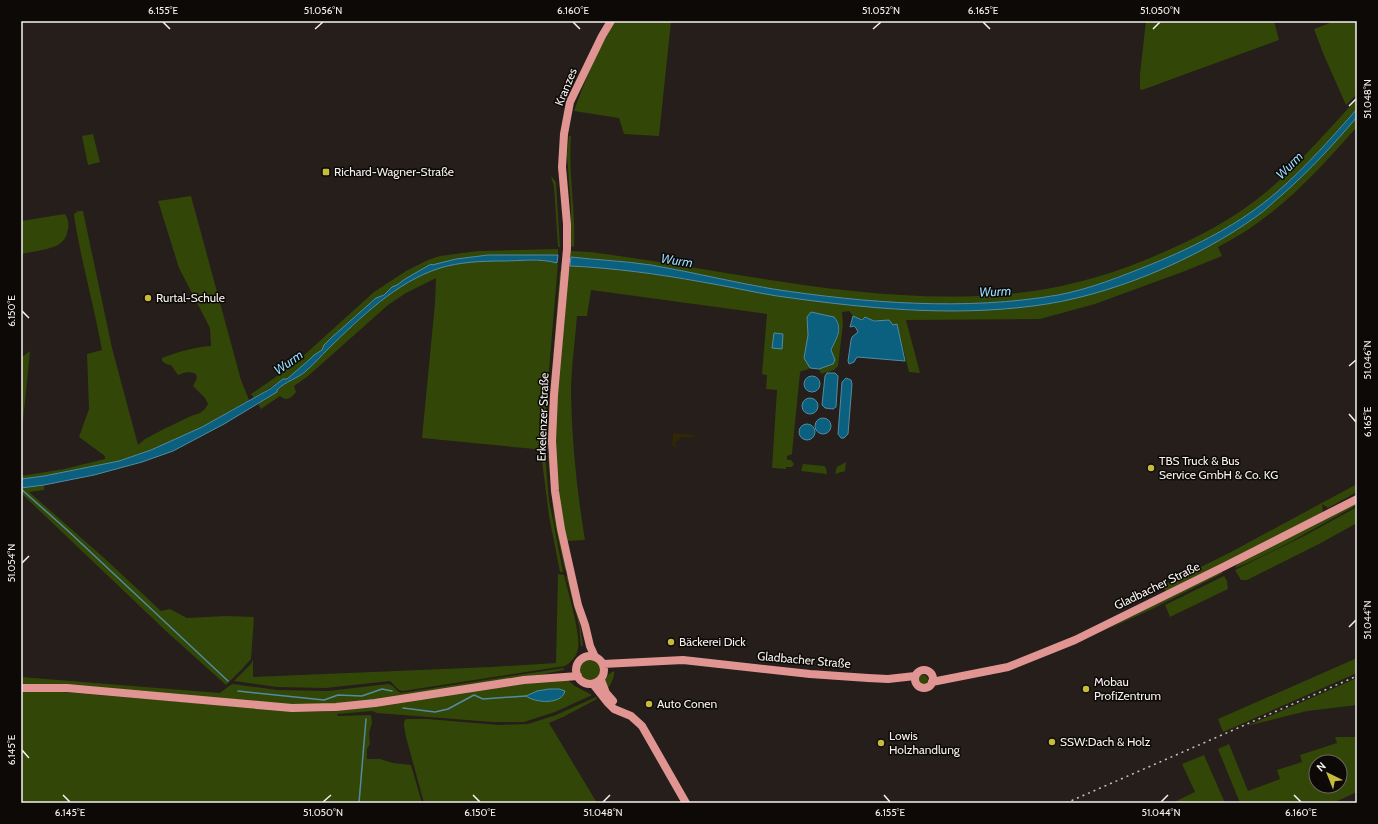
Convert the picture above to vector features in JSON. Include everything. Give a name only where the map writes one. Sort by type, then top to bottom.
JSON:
[{"type":"main road","name":"Kranzes","points":[[562,167],[564,134],[570,102],[602,36],[611,21]]},
{"type":"main road","name":"Erkelenzer Straße","points":[[562,167],[567,224],[567,250],[554,395],[552,447],[555,491],[561,529],[584,639],[584,658]]},
{"type":"main road","name":"Gladbacher Straße","points":[[932,679],[960,677],[1008,667],[1075,640],[1226,566],[1357,499]]},
{"type":"main road","name":"Erkelenzer Straße","points":[[578,605],[590,646],[595,656]]},
{"type":"main road","points":[[21,688],[67,688],[292,708],[336,707],[375,703],[537,678],[566,671],[576,667],[584,658],[595,656],[600,659],[603,664],[599,679],[608,703],[614,708],[637,720],[645,730],[686,803]]},
{"type":"main road","name":"Gladbacher Straße","points":[[603,664],[667,660],[699,661],[810,674],[888,679],[915,679]]},
{"type":"main road","name":"Gladbacher Straße","points":[[599,679],[647,662]]},
{"type":"main road","points":[[576,667],[578,676],[584,683],[599,679]]},
{"type":"main road","points":[[924,670],[928,671],[932,679],[929,687],[922,689],[918,686],[915,679],[920,671],[924,670]]},
{"type":"main road","points":[[537,678],[578,676]]},
{"type":"green space","points":[[615,21],[671,21],[659,136],[624,134],[619,118],[574,111],[592,65]]},
{"type":"green space","points":[[1146,21],[1274,21],[1279,40],[1142,90],[1140,89],[1140,74]]},
{"type":"green space","points":[[1335,21],[1357,21],[1357,94],[1346,105],[1314,29]]},
{"type":"green space","points":[[1357,99],[1357,109],[1308,162],[1263,204],[1233,224],[1201,242],[1129,273],[1106,282],[1058,295],[988,303],[952,304],[879,301],[773,289],[641,264],[571,257],[571,251],[590,252],[807,286],[917,296],[972,296],[1026,292],[1062,286],[1098,277],[1132,265],[1191,240],[1227,220],[1260,197],[1286,174]]},
{"type":"green space","points":[[1357,117],[1357,127],[1299,189],[1255,225],[1218,247],[1222,256],[1095,304],[1040,319],[906,320],[920,373],[909,372],[897,324],[893,325],[889,320],[870,320],[867,317],[861,319],[857,318],[849,311],[842,312],[843,324],[838,366],[834,370],[821,374],[819,369],[833,364],[833,346],[838,335],[839,327],[834,317],[811,312],[807,317],[808,335],[804,358],[810,368],[801,371],[800,373],[792,454],[787,456],[787,460],[791,460],[794,464],[792,467],[786,467],[786,469],[772,468],[777,390],[766,389],[767,375],[762,374],[767,314],[591,290],[587,316],[577,316],[571,385],[572,432],[575,468],[585,540],[566,541],[558,484],[556,428],[560,362],[570,266],[600,267],[666,276],[774,295],[900,310],[957,311],[1003,309],[1055,303],[1173,263],[1200,251],[1230,234],[1259,215],[1319,159]]},
{"type":"green space","points":[[93,134],[100,162],[88,165],[82,136]]},
{"type":"green space","points":[[569,136],[571,136],[570,164],[574,219],[574,247],[571,246],[571,207],[567,155]]},
{"type":"green space","points":[[551,176],[556,182],[560,247],[558,247],[554,187]]},
{"type":"green space","points":[[191,196],[241,380],[249,400],[202,427],[151,450],[119,461],[44,476],[21,479],[21,476],[64,469],[105,459],[105,456],[79,437],[89,409],[87,354],[102,350],[74,216],[74,214],[78,211],[83,211],[112,348],[138,445],[145,439],[200,413],[205,409],[208,404],[205,398],[193,386],[197,378],[196,374],[187,372],[178,375],[171,365],[162,361],[162,358],[180,352],[198,347],[211,346],[210,328],[179,268],[158,201]]},
{"type":"green space","points":[[65,214],[68,219],[68,227],[66,236],[62,242],[52,248],[21,254],[21,221]]},
{"type":"green space","points":[[558,249],[558,255],[488,255],[456,259],[439,264],[431,264],[376,298],[331,338],[322,350],[314,355],[287,379],[283,379],[254,398],[251,394],[292,366],[374,292],[406,271],[428,260],[440,256],[478,251]]},
{"type":"green space","points":[[491,261],[551,261],[558,264],[546,405],[545,450],[422,438],[436,278],[406,293],[388,305],[307,377],[294,386],[296,392],[291,397],[285,399],[280,396],[261,409],[258,404],[307,370],[381,301],[411,280],[427,272],[454,264]]},
{"type":"green space","points":[[560,271],[562,272],[549,447],[547,449],[550,395]]},
{"type":"green space","points":[[30,351],[23,421],[21,426],[21,358]]},
{"type":"green space","points":[[541,453],[545,455],[549,500],[563,572],[560,572],[549,516]]},
{"type":"green space","points":[[548,455],[550,457],[566,569],[565,571],[554,520]]},
{"type":"green space","points":[[846,462],[845,471],[835,474],[837,467]]},
{"type":"green space","points":[[803,464],[824,466],[827,474],[801,471]]},
{"type":"green space","points":[[1357,484],[1357,492],[1328,508],[1322,504],[1323,511],[1321,514],[1166,591],[1162,586],[1229,553]]},
{"type":"green space","points":[[44,485],[44,490],[29,492],[103,557],[161,611],[170,609],[187,618],[225,616],[254,617],[251,659],[226,685],[167,632],[21,493],[21,488]]},
{"type":"green space","points":[[1357,502],[1357,505],[1297,538],[1235,568],[1238,563]]},
{"type":"green space","points":[[1357,507],[1357,523],[1319,544],[1247,580],[1241,580],[1235,570],[1304,536]]},
{"type":"green space","points":[[1221,572],[1223,573],[1150,610],[1106,630],[1148,608]]},
{"type":"green space","points":[[558,574],[564,575],[578,634],[578,649],[576,654],[565,666],[403,691],[399,690],[390,681],[325,688],[277,687],[234,681],[251,664],[253,660],[253,677],[556,663]]},
{"type":"green space","points":[[566,576],[568,577],[580,624],[583,646],[581,646],[579,625]]},
{"type":"green space","points":[[1224,576],[1227,581],[1228,589],[1170,617],[1165,605]]},
{"type":"green space","points":[[1357,658],[1357,673],[1223,732],[1218,719]]},
{"type":"green space","points":[[586,660],[594,660],[600,666],[600,674],[594,680],[586,680],[580,674],[580,666]]},
{"type":"green space","points":[[564,668],[564,670],[539,675],[352,703],[299,706],[58,684],[21,684],[21,677],[220,693],[233,684],[277,690],[328,691],[388,684],[401,693]]},
{"type":"green space","points":[[614,671],[614,675],[607,689],[605,683],[606,678]]},
{"type":"green space","points":[[921,675],[925,675],[927,676],[927,684],[921,685],[918,682],[918,678]]},
{"type":"green space","points":[[565,678],[575,686],[592,695],[555,712],[524,722],[493,722],[377,713],[372,711],[337,714],[338,716],[371,715],[372,723],[369,733],[370,744],[367,749],[367,759],[380,759],[393,763],[411,765],[422,803],[21,803],[21,691],[41,690],[318,712],[337,711]]},
{"type":"green space","points":[[1357,678],[1357,705],[1307,711],[1247,726]]},
{"type":"green space","points":[[596,697],[597,699],[549,723],[597,803],[424,803],[406,737],[404,722],[406,719],[427,719],[499,725],[528,724],[556,715]]},
{"type":"green space","points":[[1335,737],[1357,737],[1357,792],[1333,803],[1240,803],[1218,749],[1229,744],[1248,791],[1280,779],[1277,770],[1302,762],[1300,755],[1337,743]]},
{"type":"green space","points":[[1204,755],[1225,803],[1172,803],[1195,792],[1182,764]]},
{"type":"sand","points":[[673,433],[696,435],[690,438],[682,437],[675,443],[678,447],[672,446]]},
{"type":"water","points":[[1357,109],[1357,117],[1303,176],[1264,211],[1233,232],[1207,247],[1150,274],[1121,285],[1062,301],[1033,306],[969,311],[905,310],[777,296],[652,274],[603,268],[570,266],[571,257],[631,262],[773,289],[879,301],[952,304],[988,303],[1058,295],[1118,278],[1185,250],[1233,224],[1263,204],[1288,182]]},
{"type":"water","points":[[488,255],[558,255],[557,263],[537,260],[471,262],[455,264],[424,274],[408,282],[366,313],[303,374],[280,387],[277,392],[224,424],[173,451],[142,462],[94,475],[21,488],[21,479],[44,476],[119,461],[151,450],[202,427],[270,389],[283,379],[287,379],[314,355],[322,350],[324,345],[331,338],[376,298],[384,295],[392,287],[405,279],[431,264]]},
{"type":"water","points":[[811,312],[834,317],[837,321],[839,330],[831,350],[835,360],[833,364],[819,369],[810,368],[804,358],[808,335],[807,317]]},
{"type":"water","points":[[853,316],[862,320],[865,317],[874,321],[889,320],[893,325],[897,324],[905,361],[857,357],[854,362],[849,364],[848,361],[851,340],[852,337],[858,332],[854,326],[850,327]]},
{"type":"water","points":[[774,333],[783,334],[782,349],[772,348]]},
{"type":"water","points":[[827,373],[835,373],[838,376],[836,407],[833,409],[825,408],[822,405],[825,376]]},
{"type":"water","points":[[809,376],[815,376],[820,381],[818,390],[815,392],[809,392],[804,387],[804,381]]},
{"type":"water","points":[[846,378],[851,380],[852,384],[848,434],[844,438],[841,438],[838,434],[842,382]]},
{"type":"water","points":[[807,398],[813,398],[818,403],[816,412],[813,414],[807,414],[802,409],[802,403]]},
{"type":"water","points":[[823,418],[830,423],[831,426],[826,433],[823,434],[816,429],[815,426],[820,419]]},
{"type":"water","points":[[807,424],[813,426],[815,432],[813,438],[807,440],[801,438],[799,432],[801,426]]},
{"type":"water","points":[[559,689],[565,691],[563,696],[554,701],[535,700],[526,696],[537,691]]},
{"type":"waterway","points":[[21,489],[66,529],[228,681]]},
{"type":"waterway","points":[[238,691],[324,700],[338,695],[362,696],[382,689],[392,691]]},
{"type":"waterway","points":[[403,708],[435,712],[448,709],[474,695],[483,699],[526,696]]},
{"type":"waterway","points":[[359,803],[366,719]]},
{"type":"railway","points":[[1066,803],[1357,676]]},
{"type":"place","name":"Richard-Wagner-Straße","points":[[326,172]]},
{"type":"place","name":"Rurtal-Schule","points":[[148,298]]},
{"type":"place","name":"TBS Truck & Bus Service GmbH & Co. KG","points":[[1151,468]]},
{"type":"place","name":"Bäckerei Dick","points":[[671,642]]},
{"type":"place","name":"Mobau ProfiZentrum","points":[[1086,689]]},
{"type":"place","name":"Auto Conen","points":[[649,704]]},
{"type":"place","name":"SSW:Dach & Holz","points":[[1052,742]]},
{"type":"place","name":"Lowis Holzhandlung","points":[[881,743]]},
{"type":"water label","name":"Wurm","points":[[1289,165]]},
{"type":"water label","name":"Wurm","points":[[677,260]]},
{"type":"water label","name":"Wurm","points":[[995,291]]},
{"type":"water label","name":"Wurm","points":[[288,362]]}]
